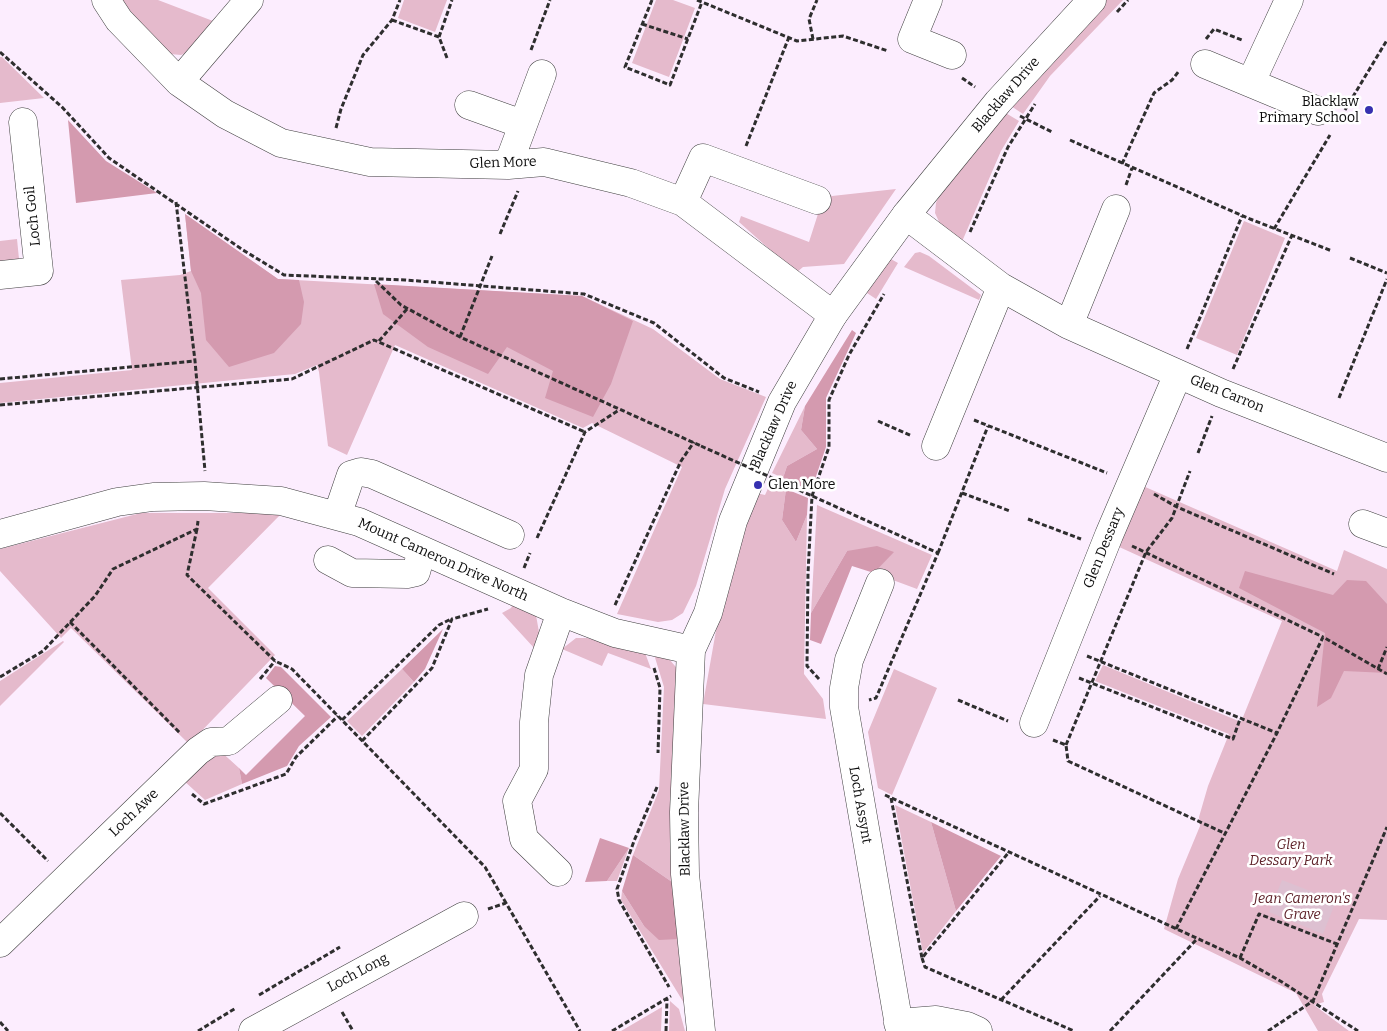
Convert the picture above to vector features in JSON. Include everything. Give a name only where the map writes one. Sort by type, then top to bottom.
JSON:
[{"type":"street","name":"Glen More","points":[[106,0],[119,20],[179,82],[225,114],[281,143],[370,162],[518,164],[544,162],[631,183],[683,202],[833,315]]},
{"type":"street","points":[[179,82],[248,0]]},
{"type":"street","points":[[928,0],[912,40],[955,66]]},
{"type":"street","name":"Blacklaw Drive","points":[[701,1031],[684,856],[691,650],[708,613],[733,521],[782,402],[833,315],[906,215],[998,102],[1092,0]]},
{"type":"street","points":[[1251,82],[1289,0]]},
{"type":"street","points":[[1205,64],[1318,111]]},
{"type":"street","points":[[518,164],[522,124],[542,74]]},
{"type":"street","points":[[469,105],[522,124]]},
{"type":"street","name":"Loch Goil","points":[[0,275],[39,271],[23,122]]},
{"type":"street","points":[[683,202],[703,158],[817,200]]},
{"type":"street","points":[[1069,325],[1116,209]]},
{"type":"street","name":"Glen Carron","points":[[906,215],[1001,287],[1069,325],[1221,393],[1387,458]]},
{"type":"street","points":[[936,446],[1001,287]]},
{"type":"street","name":"Glen Dessary","points":[[1033,728],[1106,541],[1178,374]]},
{"type":"street","points":[[337,516],[351,475],[361,472],[372,474],[510,535]]},
{"type":"street","name":"Mount Cameron Drive North","points":[[0,534],[117,502],[153,497],[206,496],[281,501],[359,522],[561,612],[606,629],[691,650]]},
{"type":"street","points":[[328,560],[352,573],[407,574],[416,572],[422,550]]},
{"type":"street","name":"Loch Assynt","points":[[880,583],[849,660],[844,688],[844,707],[899,1027]]},
{"type":"street","points":[[558,872],[524,839],[517,801],[534,769],[534,722],[539,675],[561,612]]},
{"type":"street","name":"Loch Awe","points":[[0,943],[198,751],[211,742],[230,741],[278,700]]},
{"type":"street","name":"Loch Long","points":[[253,1031],[464,916]]},
{"type":"street","points":[[899,1027],[936,1020],[966,1026],[978,1031]]},
{"type":"path","points":[[330,153],[341,109],[362,55],[392,20],[400,0]]},
{"type":"path","points":[[447,58],[439,36],[452,0]]},
{"type":"path","points":[[542,74],[527,59],[550,0]]},
{"type":"path","points":[[652,0],[625,67],[670,84],[702,2]]},
{"type":"path","points":[[697,0],[797,41],[843,36],[897,54]]},
{"type":"path","points":[[812,39],[809,19],[817,0]]},
{"type":"path","points":[[1115,14],[1128,0]]},
{"type":"path","points":[[392,20],[439,36]]},
{"type":"path","points":[[642,24],[688,39]]},
{"type":"path","points":[[737,170],[788,37]]},
{"type":"path","points":[[0,52],[62,107],[109,158],[176,202],[243,250],[284,275],[584,294],[654,324],[724,378],[782,402]]},
{"type":"path","points":[[955,66],[998,102],[1024,119],[1052,132]]},
{"type":"path","points":[[960,256],[1008,147],[1040,96]]},
{"type":"path","points":[[1070,140],[1242,216],[1332,251]]},
{"type":"path","points":[[1122,164],[1130,145]]},
{"type":"path","points":[[500,234],[518,164]]},
{"type":"path","points":[[176,202],[198,387],[206,496],[187,576],[275,661],[292,669],[485,867],[580,1031]]},
{"type":"path","points":[[1178,374],[1242,216]]},
{"type":"path","points":[[1198,453],[1221,393],[1239,358],[1292,234]]},
{"type":"path","points":[[460,337],[492,256]]},
{"type":"path","points":[[1350,258],[1387,273]]},
{"type":"path","points":[[1339,398],[1387,279]]},
{"type":"path","points":[[375,280],[408,309],[460,337],[938,553]]},
{"type":"path","points":[[888,287],[849,355],[829,400],[829,446],[812,496],[808,573],[807,666],[844,707],[876,698],[938,553],[988,426]]},
{"type":"path","points":[[379,341],[408,309]]},
{"type":"path","points":[[0,405],[292,379],[374,340],[585,432]]},
{"type":"path","points":[[0,379],[195,360]]},
{"type":"path","points":[[878,421],[936,446]]},
{"type":"path","points":[[606,629],[617,600],[681,461],[694,442]]},
{"type":"path","points":[[1190,471],[1172,518],[1146,552],[1066,745],[1068,761],[1224,833]]},
{"type":"path","points":[[962,493],[1010,511]]},
{"type":"path","points":[[1028,519],[1146,552],[1323,637],[1387,674]]},
{"type":"path","points":[[0,677],[43,651],[95,596],[113,569],[197,529]]},
{"type":"path","points":[[342,720],[439,625],[452,619]]},
{"type":"path","points":[[70,622],[198,751]]},
{"type":"path","points":[[1176,929],[1277,733],[1323,637]]},
{"type":"path","points":[[1378,669],[1387,647]]},
{"type":"path","points":[[1060,657],[1100,661],[1277,733]]},
{"type":"path","points":[[1060,657],[1092,682],[1233,738],[1240,719]]},
{"type":"path","points":[[654,672],[660,688],[658,761]]},
{"type":"path","points":[[958,700],[1033,728],[1066,745]]},
{"type":"path","points":[[188,790],[204,804],[286,774],[296,757],[338,716]]},
{"type":"path","points":[[657,779],[657,788],[634,841],[617,889],[619,900],[679,1002]]},
{"type":"path","points":[[858,790],[877,791],[1100,896],[1240,958],[1313,1001],[1358,1031]]},
{"type":"path","points":[[890,798],[925,967],[1074,1031]]},
{"type":"path","points":[[0,812],[66,879]]},
{"type":"path","points":[[1268,1031],[1313,1001],[1387,827]]},
{"type":"path","points":[[922,958],[1009,852]]},
{"type":"path","points":[[1001,1000],[1100,896]]},
{"type":"path","points":[[464,916],[506,903]]},
{"type":"path","points":[[1240,958],[1259,914],[1337,944]]},
{"type":"path","points":[[1110,1031],[1196,940]]},
{"type":"path","points":[[256,996],[340,947]]},
{"type":"path","points":[[612,1031],[673,994]]},
{"type":"path","points":[[666,1031],[667,998]]},
{"type":"path","points":[[198,1031],[240,1006]]},
{"type":"path","points":[[0,1022],[8,1031]]},
{"type":"green space","points":[[119,0],[158,0],[213,21],[210,34],[193,50],[181,55],[170,54]]},
{"type":"green space","points":[[404,0],[447,0],[435,32],[398,18]]},
{"type":"green space","points":[[656,0],[673,0],[695,8],[669,77],[632,63]]},
{"type":"green space","points":[[1105,0],[1123,0],[1050,76],[1023,114],[1011,106]]},
{"type":"green space","points":[[0,57],[2,57],[44,98],[0,103]]},
{"type":"green space","points":[[1004,112],[1019,121],[1001,151],[961,244],[941,226],[935,213],[936,203],[941,190]]},
{"type":"green space","points":[[896,189],[844,264],[803,267],[796,273],[739,222],[741,216],[809,242],[825,192],[832,196]]},
{"type":"green space","points":[[185,214],[278,279],[582,296],[653,329],[720,379],[766,397],[725,489],[696,586],[683,613],[672,620],[658,622],[617,614],[682,467],[592,423],[583,428],[395,345],[347,455],[328,446],[317,365],[295,374],[0,403],[0,383],[132,370],[121,280],[180,275],[191,271]]},
{"type":"green space","points":[[1244,221],[1285,238],[1237,355],[1196,338]]},
{"type":"green space","points":[[17,239],[19,259],[0,264],[0,241]]},
{"type":"green space","points":[[920,252],[929,256],[981,295],[979,300],[904,267],[915,253]]},
{"type":"green space","points":[[889,258],[898,263],[876,299],[864,291]]},
{"type":"green space","points":[[805,406],[801,430],[817,449],[787,466],[783,478],[772,473]]},
{"type":"green space","points":[[771,482],[786,489],[782,520],[796,542],[807,515],[804,674],[823,699],[826,719],[703,704],[723,591],[756,493],[765,495]]},
{"type":"green space","name":"Glen Dessary Park","points":[[1143,486],[1337,571],[1344,550],[1387,569],[1387,920],[1359,919],[1322,994],[1324,1002],[1314,1005],[1349,1031],[1318,1031],[1296,993],[1164,929],[1178,879],[1200,826],[1199,817],[1208,786],[1229,734],[1095,681],[1103,665],[1241,722],[1282,621],[1117,546]]},
{"type":"green space","points":[[817,505],[932,555],[917,589],[874,573],[893,552],[847,551],[811,613]]},
{"type":"green space","points":[[141,513],[282,513],[208,588],[275,655],[189,744],[71,628],[61,638],[0,571],[0,549]]},
{"type":"green space","points":[[513,604],[536,615],[540,638],[535,649],[502,613],[511,608]]},
{"type":"green space","points":[[576,638],[587,638],[644,650],[651,669],[608,653],[602,666],[562,649]]},
{"type":"green space","points":[[64,642],[0,706],[0,681]]},
{"type":"green space","points":[[653,651],[669,659],[681,673],[675,884],[633,855],[659,790],[664,687]]},
{"type":"green space","points":[[402,669],[414,682],[362,736],[347,721]]},
{"type":"green space","points":[[894,669],[937,688],[892,795],[878,788],[868,732]]},
{"type":"green space","points":[[218,749],[239,768],[242,784],[205,800],[183,780]]},
{"type":"green space","points":[[895,805],[931,822],[956,911],[923,953]]},
{"type":"green space","points":[[629,848],[617,881],[607,881]]},
{"type":"green space","name":"Jean Cameron's Grave","points":[[1282,880],[1336,901],[1323,934],[1269,912]]},
{"type":"green space","points":[[622,891],[644,926],[679,939],[687,1008],[621,900]]},
{"type":"green space","points":[[670,1001],[679,1009],[685,1031],[669,1031]]},
{"type":"green space","points":[[662,1007],[661,1031],[621,1031]]},
{"type":"shaded area","points":[[68,120],[106,161],[157,193],[76,203]]},
{"type":"shaded area","points":[[185,214],[278,279],[299,280],[304,302],[301,324],[274,353],[229,367],[206,340],[201,293],[191,271]]},
{"type":"shaded area","points":[[374,284],[582,296],[633,321],[611,384],[593,417],[545,398],[553,371],[507,347],[488,374],[428,347],[383,314]]},
{"type":"shaded area","points":[[852,330],[856,333],[826,398],[826,447],[811,491],[783,478],[787,466],[817,449],[801,430],[805,406]]},
{"type":"shaded area","points":[[786,489],[808,498],[807,515],[796,542],[782,520]]},
{"type":"shaded area","points":[[877,546],[894,552],[874,573],[852,566],[821,644],[810,640],[811,613],[847,551]]},
{"type":"shaded area","points":[[1245,571],[1333,595],[1347,580],[1366,581],[1387,604],[1387,673],[1344,671],[1331,698],[1317,707],[1325,633],[1239,588]]},
{"type":"shaded area","points":[[443,629],[425,669],[414,682],[402,669]]},
{"type":"shaded area","points":[[275,666],[281,667],[331,717],[299,746],[287,766],[242,784],[239,768],[246,775],[305,716],[266,678]]},
{"type":"shaded area","points":[[931,822],[1001,856],[956,911]]},
{"type":"shaded area","points":[[600,838],[629,848],[607,881],[585,882]]},
{"type":"shaded area","points":[[633,855],[675,884],[679,939],[659,940],[644,926],[622,891]]},
{"type":"place","name":"Blacklaw Primary School","points":[[1369,110]]},
{"type":"place","name":"Glen More","points":[[758,485]]}]
